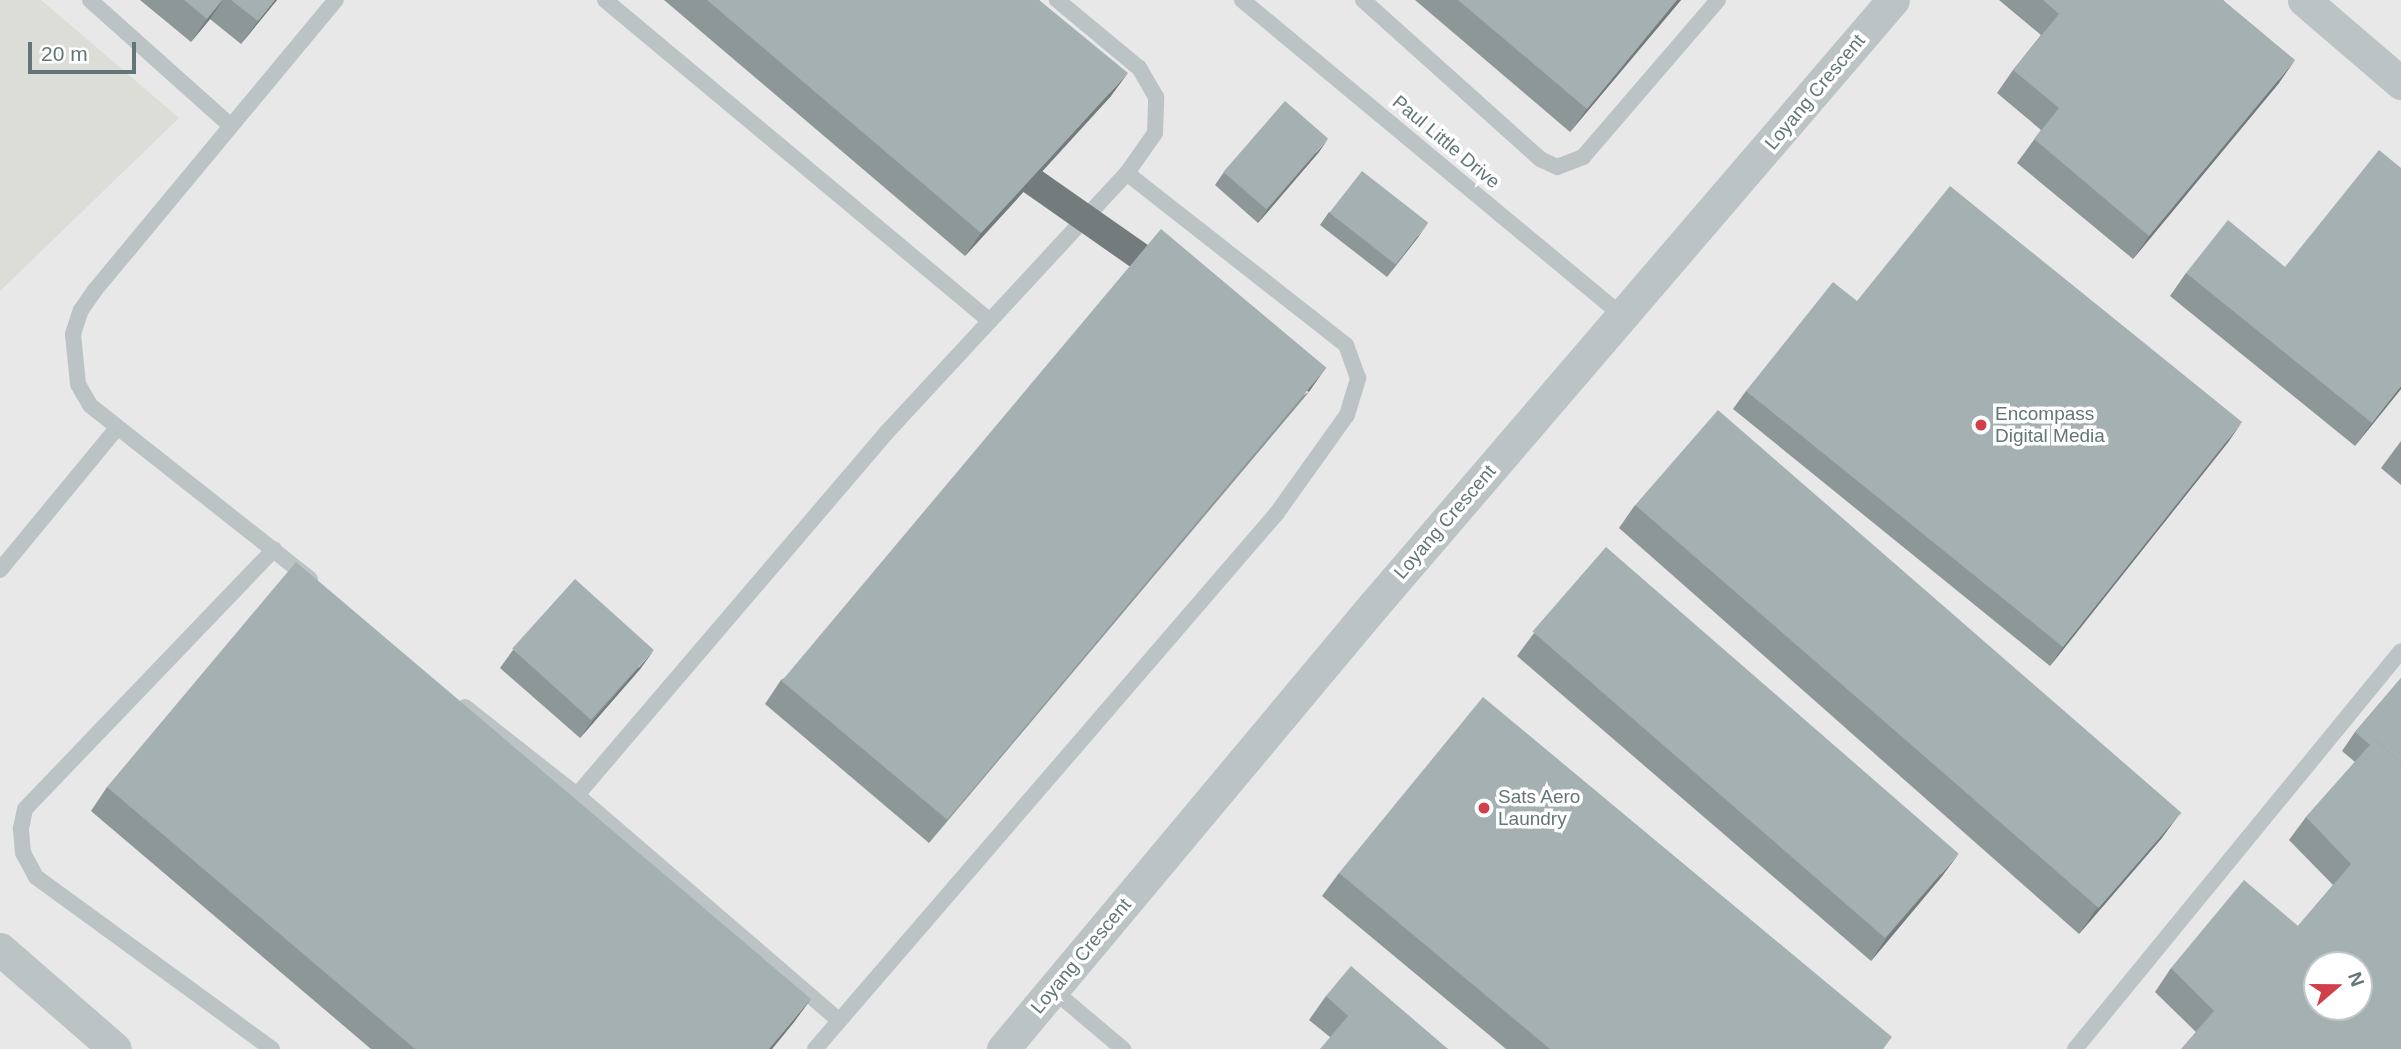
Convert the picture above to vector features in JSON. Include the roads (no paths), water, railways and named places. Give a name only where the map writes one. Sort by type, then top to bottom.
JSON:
[{"type":"street","name":"Loyang Crescent","points":[[1003,1049],[1374,605],[1893,0]]},
{"type":"street","points":[[2304,0],[2401,83]]},
{"type":"street","points":[[0,949],[115,1049]]},
{"type":"lane","points":[[90,0],[232,125]]},
{"type":"lane","points":[[325,592],[90,405],[78,384],[73,334],[80,310],[336,0]]},
{"type":"lane","points":[[605,0],[990,321]]},
{"type":"lane","points":[[578,795],[887,432],[1128,173],[1155,133],[1156,97],[1139,68],[1057,0]]},
{"type":"lane","name":"Paul Little Drive","points":[[1242,0],[1623,316]]},
{"type":"lane","points":[[1363,0],[1540,159],[1557,167],[1583,157],[1718,0]]},
{"type":"lane","points":[[815,1049],[1277,513],[1347,415],[1358,378],[1346,345],[1128,173]]},
{"type":"lane","points":[[0,570],[117,428]]},
{"type":"lane","points":[[272,1049],[36,877],[23,853],[22,828],[25,809],[274,549]]},
{"type":"lane","points":[[2075,1049],[2401,651]]},
{"type":"lane","points":[[449,694],[578,795],[839,1020]]},
{"type":"lane","points":[[1053,990],[1123,1049]]},
{"type":"place","name":"Encompass Digital Media","points":[[1981,425]]},
{"type":"place","name":"Sats Aero Laundry","points":[[1484,808]]}]
